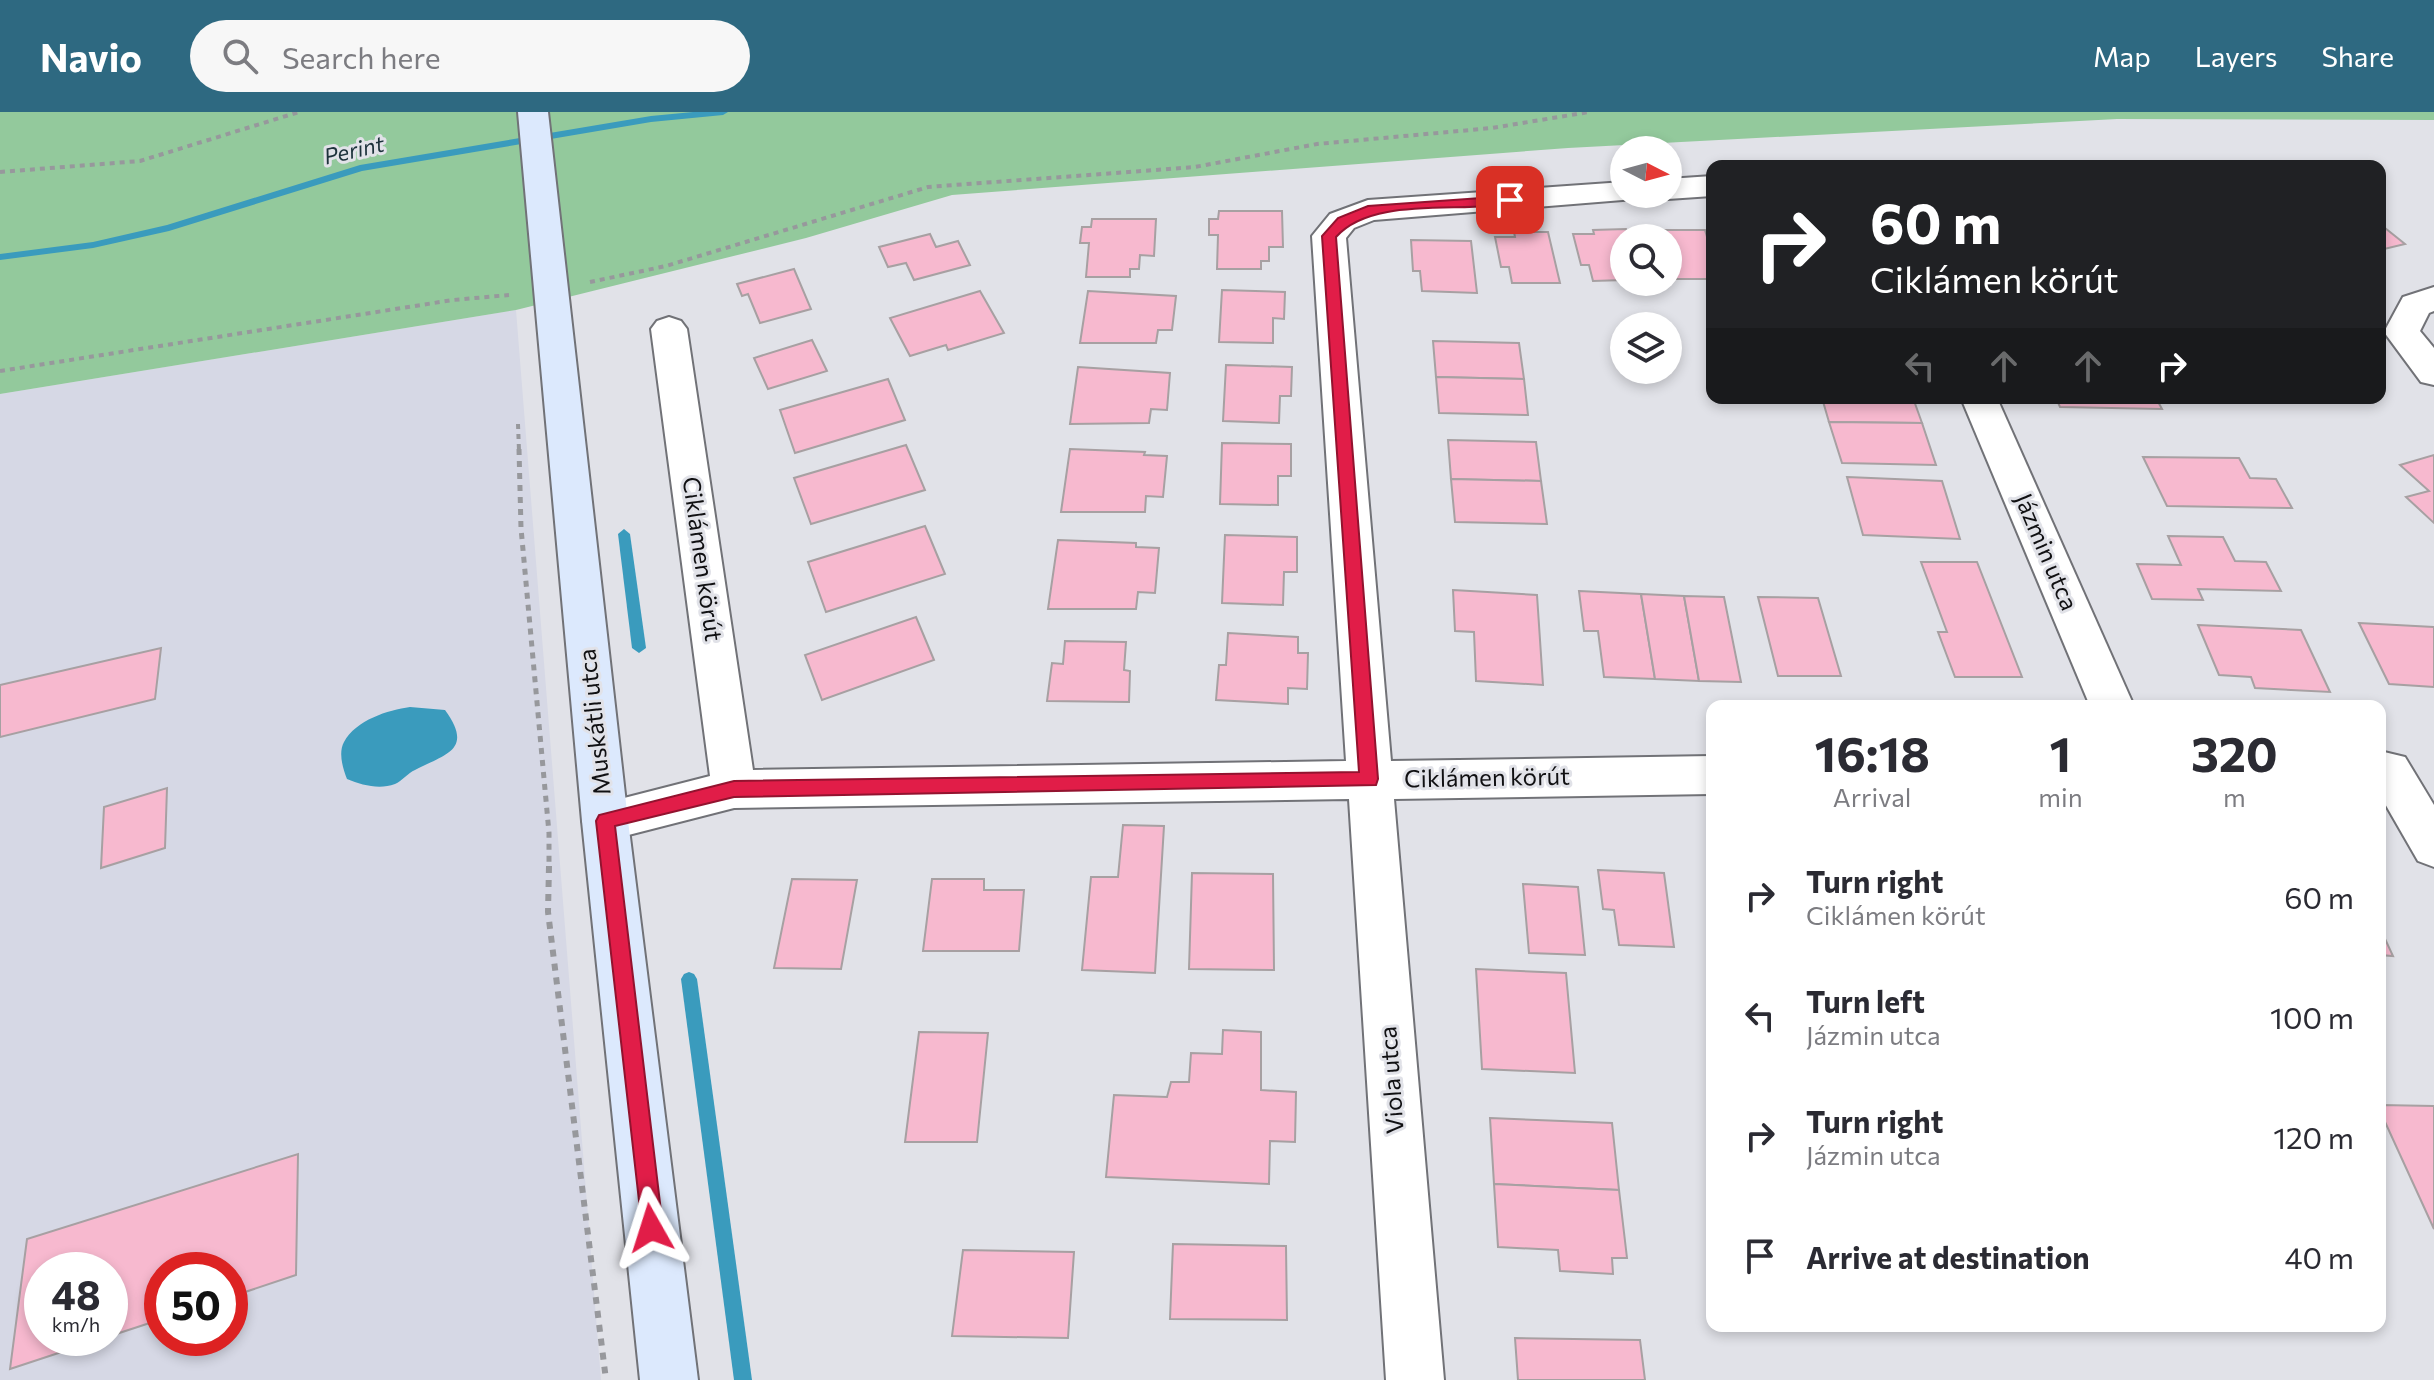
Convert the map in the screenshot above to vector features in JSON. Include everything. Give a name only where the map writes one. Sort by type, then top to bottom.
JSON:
[{"type":"main road","name":"Muskátli utca","points":[[533,112],[543,207],[522,294],[605,821],[669,1380]]},
{"type":"street","points":[[1682,188],[1706,186]]},
{"type":"street","points":[[1369,779],[1329,236],[1342,221],[1368,210],[1610,193]]},
{"type":"street","points":[[2434,298],[2415,305],[2402,332],[2434,373]]},
{"type":"street","name":"Ciklámen körút","points":[[669,329],[734,789]]},
{"type":"street","name":"Jázmin utca","points":[[1982,404],[2109,700]]},
{"type":"street","points":[[2386,772],[2434,847]]},
{"type":"street","name":"Ciklámen körút","points":[[605,821],[734,789],[1706,775]]},
{"type":"street","name":"Viola utca","points":[[1369,779],[1415,1380]]},
{"type":"path","points":[[0,172],[140,161],[299,112]]},
{"type":"path","points":[[0,371],[453,300],[522,294],[666,266],[928,187],[1195,167],[1317,144],[1492,128],[1589,112]]},
{"type":"path","points":[[517,419],[521,528],[549,833],[548,912],[606,1380]]},
{"type":"shaded area","points":[[516,310],[601,1380],[0,1380],[0,394]]},
{"type":"green space","points":[[0,112],[2434,112],[2434,120],[2117,119],[1682,142],[1682,136],[1610,136],[1610,146],[952,195],[806,238],[516,310],[0,394]]},
{"type":"water","points":[[410,707],[445,710],[457,734],[452,749],[389,786],[371,786],[347,779],[341,751],[349,734],[373,717]]},
{"type":"building","points":[[1219,211],[1282,211],[1283,247],[1269,247],[1269,261],[1261,261],[1261,269],[1217,269],[1218,235],[1209,235],[1209,219],[1218,219]]},
{"type":"building","points":[[1092,219],[1156,219],[1154,256],[1140,255],[1139,269],[1130,269],[1130,277],[1086,277],[1089,243],[1080,243],[1082,227],[1091,227]]},
{"type":"building","points":[[1610,229],[1610,280],[1593,281],[1589,265],[1581,265],[1573,234],[1594,234],[1593,230]]},
{"type":"building","points":[[2386,229],[2405,244],[2386,249]]},
{"type":"building","points":[[1682,230],[1705,230],[1706,279],[1682,279]]},
{"type":"building","points":[[1514,232],[1548,232],[1560,283],[1512,283],[1509,267],[1501,267],[1495,237],[1515,237]]},
{"type":"building","points":[[930,234],[936,247],[958,241],[970,265],[914,280],[906,263],[888,267],[879,247]]},
{"type":"building","points":[[1411,240],[1471,241],[1477,293],[1422,291],[1420,271],[1413,271]]},
{"type":"building","points":[[794,269],[811,309],[760,323],[748,294],[742,296],[737,284]]},
{"type":"building","points":[[1222,290],[1285,292],[1284,319],[1273,318],[1273,343],[1219,342]]},
{"type":"building","points":[[980,291],[1004,333],[948,350],[946,345],[910,356],[890,318]]},
{"type":"building","points":[[1088,291],[1176,296],[1172,330],[1158,330],[1156,343],[1080,343]]},
{"type":"building","points":[[812,340],[827,371],[768,389],[754,358]]},
{"type":"building","points":[[1433,341],[1519,343],[1524,379],[1436,377]]},
{"type":"building","points":[[1226,365],[1292,367],[1291,396],[1280,396],[1279,423],[1223,421]]},
{"type":"building","points":[[1078,367],[1170,373],[1167,410],[1151,409],[1149,423],[1070,424]]},
{"type":"building","points":[[1436,377],[1524,379],[1528,415],[1439,413]]},
{"type":"building","points":[[888,379],[905,420],[795,453],[780,410]]},
{"type":"building","points":[[1824,404],[1915,404],[1922,423],[1829,422]]},
{"type":"building","points":[[2059,404],[2159,404],[2162,409],[2060,407]]},
{"type":"building","points":[[1829,422],[1922,423],[1936,465],[1842,463]]},
{"type":"building","points":[[1448,440],[1536,442],[1541,481],[1451,479]]},
{"type":"building","points":[[1222,443],[1291,444],[1291,476],[1278,476],[1278,505],[1220,504]]},
{"type":"building","points":[[906,445],[925,490],[811,524],[794,478]]},
{"type":"building","points":[[1070,449],[1145,452],[1144,455],[1167,456],[1163,497],[1146,496],[1145,512],[1061,512]]},
{"type":"building","points":[[2434,455],[2434,523],[2406,497],[2429,491],[2400,465]]},
{"type":"building","points":[[2143,457],[2239,458],[2250,478],[2276,479],[2292,508],[2167,506]]},
{"type":"building","points":[[1847,477],[1942,481],[1960,539],[1863,535]]},
{"type":"building","points":[[1451,479],[1541,481],[1547,524],[1455,522]]},
{"type":"building","points":[[925,526],[945,574],[826,612],[808,562]]},
{"type":"building","points":[[1225,535],[1297,537],[1297,572],[1284,572],[1283,605],[1222,603]]},
{"type":"building","points":[[2168,536],[2223,537],[2235,561],[2266,562],[2281,591],[2198,589],[2203,600],[2152,599],[2137,564],[2181,565]]},
{"type":"building","points":[[1058,540],[1136,543],[1136,547],[1159,548],[1155,593],[1138,592],[1136,609],[1048,609]]},
{"type":"building","points":[[1921,562],[1977,562],[2022,677],[1955,677],[1938,632],[1947,632]]},
{"type":"building","points":[[1453,590],[1537,595],[1543,685],[1476,681],[1474,632],[1455,631]]},
{"type":"building","points":[[1579,591],[1641,594],[1655,679],[1604,677],[1598,631],[1584,631]]},
{"type":"building","points":[[1641,594],[1684,596],[1699,681],[1655,679]]},
{"type":"building","points":[[1684,596],[1724,597],[1741,682],[1699,681]]},
{"type":"building","points":[[1758,597],[1818,598],[1841,676],[1778,676]]},
{"type":"building","points":[[916,617],[934,660],[822,700],[805,655]]},
{"type":"building","points":[[2359,623],[2434,627],[2434,687],[2389,684]]},
{"type":"building","points":[[2198,625],[2301,630],[2330,692],[2255,688],[2251,677],[2219,675]]},
{"type":"building","points":[[1228,633],[1298,637],[1298,653],[1308,653],[1307,689],[1288,688],[1288,704],[1216,700],[1219,665],[1226,665]]},
{"type":"building","points":[[1065,641],[1126,642],[1124,670],[1130,671],[1129,702],[1047,701],[1052,663],[1063,664]]},
{"type":"building","points":[[161,648],[155,699],[0,737],[0,685]]},
{"type":"building","points":[[167,788],[165,848],[101,868],[104,807]]},
{"type":"building","points":[[1123,825],[1164,826],[1155,973],[1082,970],[1091,877],[1118,877]]},
{"type":"building","points":[[1598,870],[1664,873],[1674,947],[1619,945],[1614,910],[1603,909]]},
{"type":"building","points":[[1192,873],[1273,874],[1274,970],[1189,969]]},
{"type":"building","points":[[792,879],[857,880],[841,969],[774,968]]},
{"type":"building","points":[[932,879],[984,879],[984,890],[1024,890],[1019,951],[923,951]]},
{"type":"building","points":[[1523,884],[1578,887],[1585,955],[1529,953]]},
{"type":"building","points":[[2386,941],[2393,956],[2386,955]]},
{"type":"building","points":[[1476,969],[1566,973],[1575,1073],[1482,1069]]},
{"type":"building","points":[[1223,1030],[1261,1032],[1261,1090],[1296,1092],[1295,1142],[1270,1141],[1269,1184],[1106,1177],[1114,1095],[1167,1097],[1171,1082],[1189,1082],[1191,1053],[1222,1054]]},
{"type":"building","points":[[919,1032],[988,1033],[977,1142],[905,1142]]},
{"type":"building","points":[[2386,1105],[2434,1106],[2434,1229],[2386,1124]]},
{"type":"building","points":[[1490,1118],[1612,1123],[1619,1190],[1494,1184]]},
{"type":"building","points":[[298,1154],[296,1275],[248,1291],[248,1252],[144,1252],[144,1325],[128,1330],[128,1252],[25,1252],[27,1239]]},
{"type":"building","points":[[1494,1184],[1619,1190],[1627,1258],[1612,1258],[1613,1274],[1560,1271],[1558,1250],[1498,1247]]},
{"type":"building","points":[[1173,1244],[1286,1246],[1287,1320],[1170,1319]]},
{"type":"building","points":[[963,1250],[1074,1252],[1068,1338],[952,1336]]},
{"type":"building","points":[[24,1262],[24,1356],[49,1356],[10,1369]]},
{"type":"building","points":[[1515,1338],[1640,1340],[1645,1380],[1518,1380]]},
{"type":"waterway","name":"Perint","points":[[0,257],[93,245],[169,228],[360,168],[651,119],[723,112]]},
{"type":"waterway","points":[[624,534],[639,648]]},
{"type":"waterway","points":[[689,979],[743,1380]]},
{"type":"route","points":[[651,1228],[605,821],[734,789],[1369,779],[1329,236],[1342,221],[1368,210],[1510,200]]}]
